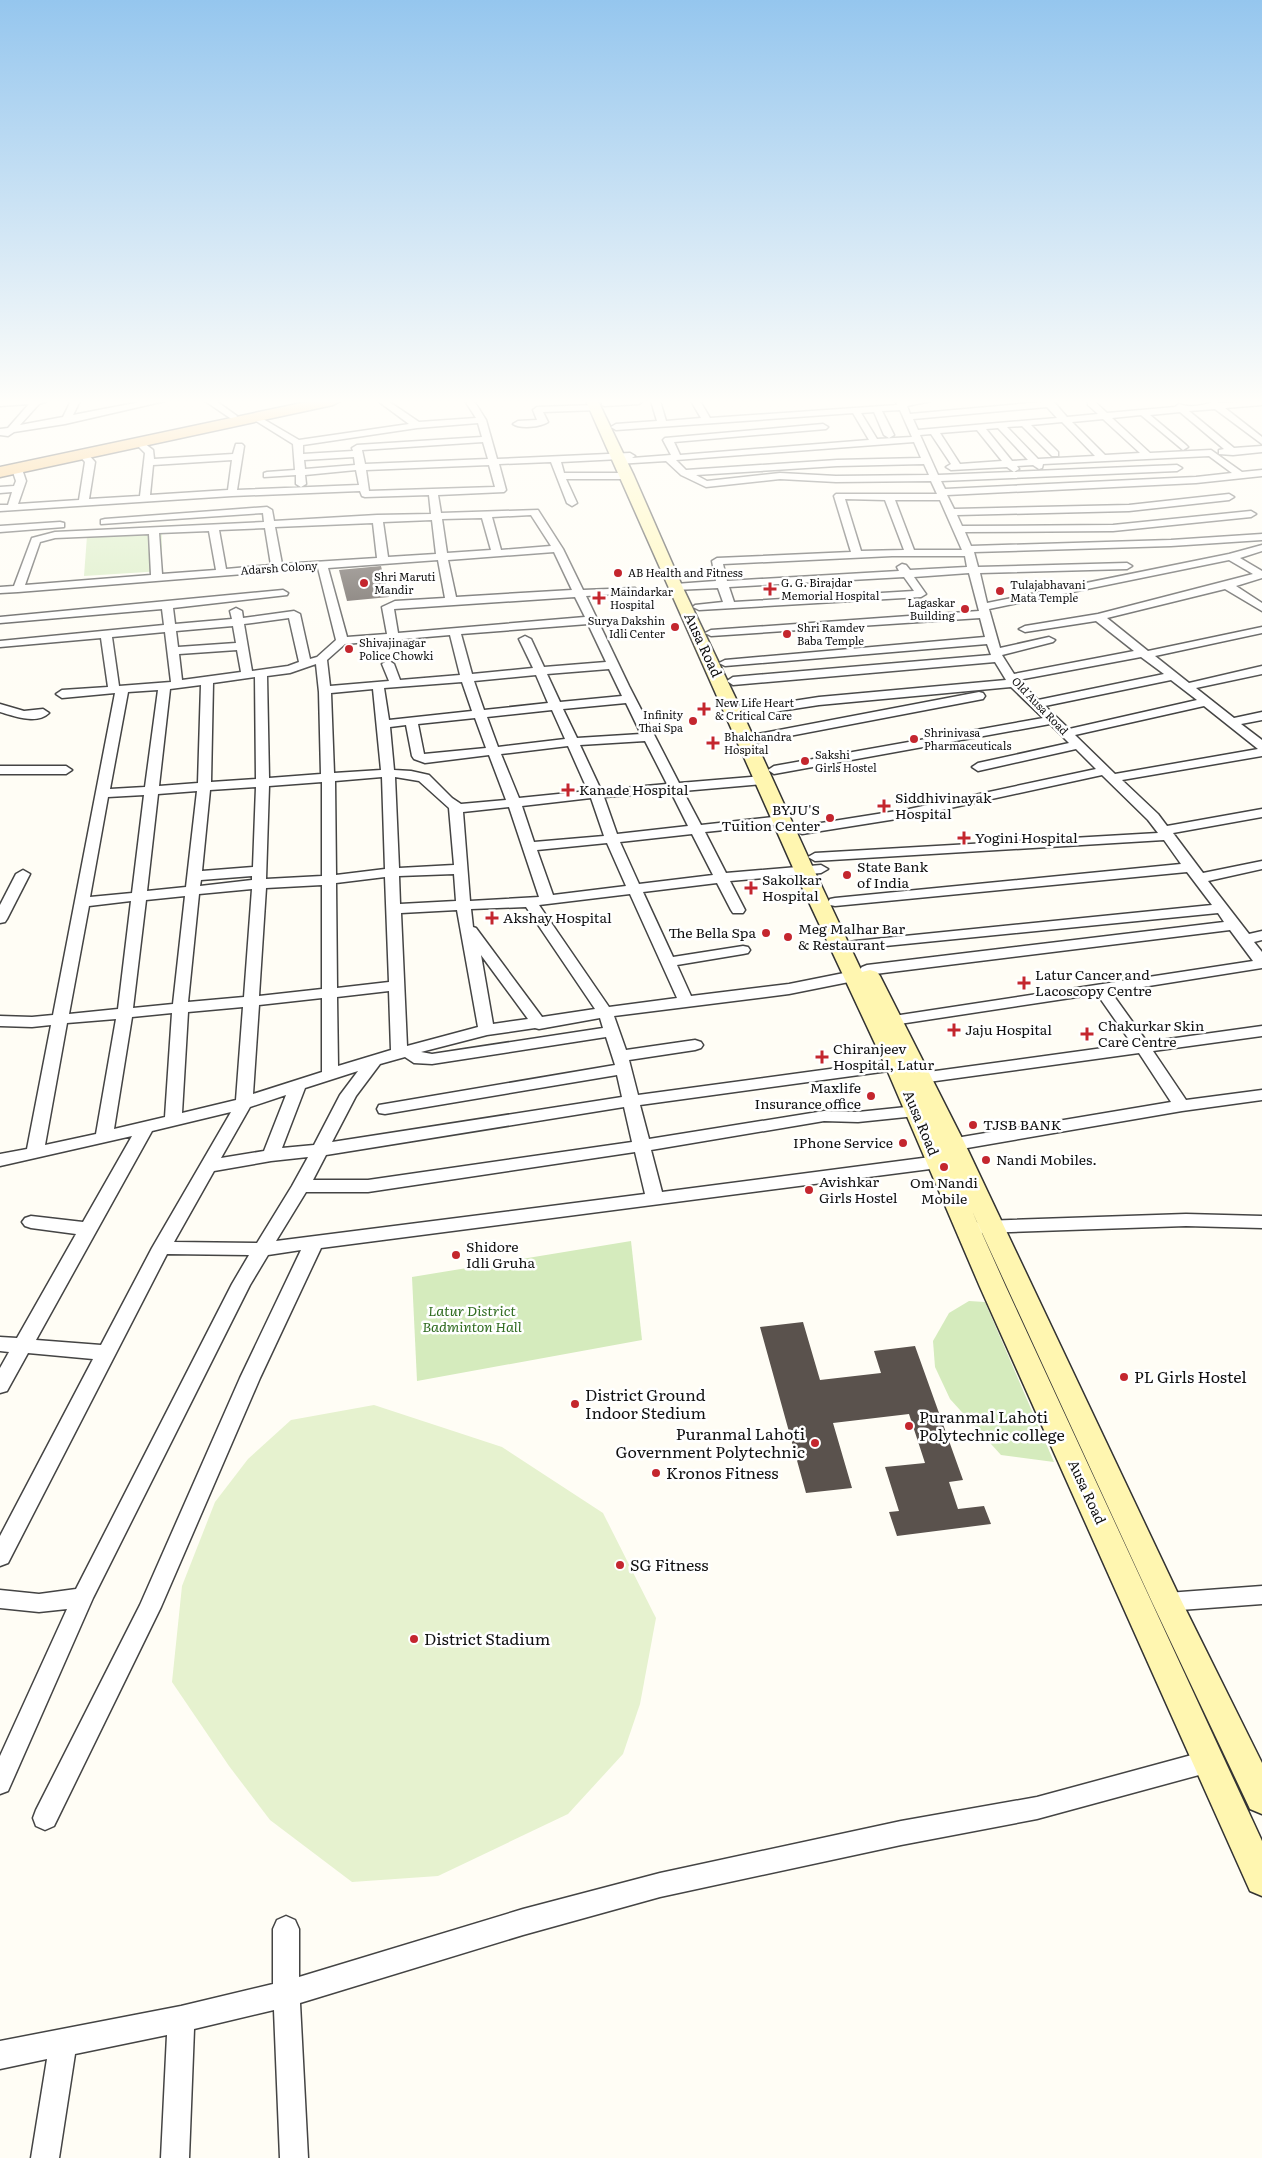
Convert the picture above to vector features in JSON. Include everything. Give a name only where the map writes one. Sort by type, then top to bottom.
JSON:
[{"type":"main road","name":"Ausa Road","points":[[644,502],[682,587],[729,701],[769,775],[813,865],[860,973],[916,1111],[941,1152],[993,1287],[1236,1818],[1262,1879]]},
{"type":"main road","points":[[682,587],[699,607],[758,738],[769,775]]},
{"type":"main road","points":[[813,865],[836,902],[855,946],[860,973],[893,1020],[920,1078],[941,1152],[992,1226],[1168,1602],[1260,1789]]},
{"type":"street","points":[[12,507],[14,502]]},
{"type":"street","points":[[0,508],[88,502]]},
{"type":"street","points":[[265,502],[277,568]]},
{"type":"street","points":[[435,502],[442,556],[451,601]]},
{"type":"street","points":[[841,502],[857,556]]},
{"type":"street","points":[[891,502],[910,553]]},
{"type":"street","name":"Old Ausa Road","points":[[945,502],[968,551],[997,656],[1014,683],[1153,817],[1262,963]]},
{"type":"street","points":[[950,512],[1129,508],[1186,502]]},
{"type":"street","points":[[1235,502],[1262,523]]},
{"type":"street","points":[[0,529],[267,510]]},
{"type":"street","points":[[18,589],[36,540],[55,535],[270,523],[534,512],[558,549],[629,699],[738,910]]},
{"type":"street","points":[[486,514],[497,553]]},
{"type":"street","points":[[958,529],[1113,528],[1251,514]]},
{"type":"street","points":[[378,518],[383,560]]},
{"type":"street","points":[[213,527],[222,572]]},
{"type":"street","points":[[154,530],[157,578]]},
{"type":"street","points":[[730,605],[722,584],[717,561],[1171,543],[1262,537]]},
{"type":"street","name":"Adarsh Colony","points":[[0,590],[383,560],[558,549]]},
{"type":"street","points":[[711,633],[984,611],[1259,552]]},
{"type":"street","points":[[699,607],[921,594],[892,554]]},
{"type":"street","points":[[832,557],[858,598]]},
{"type":"street","points":[[1231,557],[1262,575]]},
{"type":"street","points":[[775,558],[788,602]]},
{"type":"street","points":[[322,565],[342,641]]},
{"type":"street","points":[[682,587],[974,570],[1127,566]]},
{"type":"street","points":[[1025,629],[1098,617],[1262,575]]},
{"type":"street","points":[[1227,584],[1262,608]]},
{"type":"street","points":[[393,637],[388,608],[395,604],[631,590]]},
{"type":"street","points":[[0,620],[283,593]]},
{"type":"street","points":[[0,1557],[161,1248],[244,1103],[253,1001],[263,781],[254,674],[242,646],[234,599]]},
{"type":"street","points":[[104,1138],[125,1013],[151,790],[171,685],[174,652],[167,604]]},
{"type":"street","points":[[0,644],[238,622],[294,614],[306,665]]},
{"type":"street","points":[[1098,617],[1262,746]]},
{"type":"street","points":[[62,694],[171,685],[306,665],[321,659],[342,641],[592,620]]},
{"type":"street","points":[[758,738],[946,703],[1014,683],[1262,630]]},
{"type":"street","points":[[455,632],[479,714],[514,803],[547,899]]},
{"type":"street","points":[[35,1153],[102,794],[118,690],[106,635]]},
{"type":"street","points":[[525,639],[596,794],[613,840],[686,1002]]},
{"type":"street","points":[[729,672],[992,640]]},
{"type":"street","points":[[729,672],[997,656],[1049,640]]},
{"type":"street","points":[[174,652],[242,646]]},
{"type":"street","points":[[321,659],[325,690],[328,776],[330,1075]]},
{"type":"street","points":[[388,664],[396,684]]},
{"type":"street","points":[[325,690],[613,665]]},
{"type":"street","points":[[1187,687],[1259,673]]},
{"type":"street","points":[[1035,704],[1173,676]]},
{"type":"street","points":[[173,1121],[180,1008],[205,786],[207,679]]},
{"type":"street","points":[[747,712],[819,701],[1014,683]]},
{"type":"street","points":[[378,686],[384,724],[388,773],[396,986],[403,1052]]},
{"type":"street","points":[[384,724],[629,699]]},
{"type":"street","points":[[1066,733],[1206,702]]},
{"type":"street","points":[[0,708],[23,715],[43,713]]},
{"type":"street","points":[[1232,722],[1262,716]]},
{"type":"street","points":[[456,808],[674,788],[769,775],[1052,720]]},
{"type":"street","points":[[411,721],[418,756],[426,758],[571,742],[649,736]]},
{"type":"street","points":[[978,767],[1078,745]]},
{"type":"street","points":[[529,847],[613,840],[694,828],[792,825],[909,813],[1109,775],[1262,752]]},
{"type":"street","points":[[0,770],[66,770]]},
{"type":"street","points":[[102,794],[388,773],[412,774],[424,778],[456,808],[465,923],[473,952],[486,1030]]},
{"type":"street","points":[[394,909],[530,902],[813,865],[1166,833],[1262,812]]},
{"type":"street","points":[[1200,878],[1262,865]]},
{"type":"street","points":[[836,902],[1192,867]]},
{"type":"street","points":[[195,876],[328,880],[392,872],[462,869]]},
{"type":"street","points":[[0,917],[23,874]]},
{"type":"street","points":[[82,902],[194,892],[259,878]]},
{"type":"street","points":[[530,902],[606,1014],[622,1063],[655,1199]]},
{"type":"street","points":[[855,946],[1222,908]]},
{"type":"street","points":[[465,923],[539,1024]]},
{"type":"street","points":[[1,1162],[244,1103],[374,1060],[486,1030],[789,989],[860,973],[1235,925]]},
{"type":"street","points":[[1245,940],[1262,935]]},
{"type":"street","points":[[668,962],[742,950]]},
{"type":"street","points":[[893,1020],[1102,990],[1262,963]]},
{"type":"street","points":[[0,1021],[32,1022],[396,986]]},
{"type":"street","points":[[1102,990],[1182,1106]]},
{"type":"street","points":[[403,1052],[420,1059],[432,1059],[611,1031]]},
{"type":"street","points":[[920,1078],[1262,1031]]},
{"type":"street","points":[[385,1109],[622,1063],[694,1045]]},
{"type":"street","points":[[0,1783],[83,1596],[241,1284],[301,1186],[348,1095],[374,1060]]},
{"type":"street","points":[[208,1166],[631,1101],[896,1065]]},
{"type":"street","points":[[271,1155],[298,1085]]},
{"type":"street","points":[[161,1248],[264,1249],[655,1199],[941,1152],[1182,1106],[1262,1095]]},
{"type":"street","points":[[301,1186],[368,1186],[641,1146],[824,1116],[858,1117],[916,1111]]},
{"type":"street","points":[[0,1386],[145,1128]]},
{"type":"street","points":[[969,1228],[1186,1220],[1262,1222]]},
{"type":"street","points":[[31,1222],[88,1229]]},
{"type":"street","points":[[45,1818],[150,1607],[250,1378],[314,1243]]},
{"type":"street","points":[[0,1344],[107,1353]]},
{"type":"street","points":[[1168,1602],[1262,1595]]},
{"type":"street","points":[[0,1599],[39,1602],[83,1596]]},
{"type":"street","points":[[0,2055],[181,2019],[286,1994],[523,1922],[660,1885],[901,1833],[1037,1808],[1210,1761]]},
{"type":"street","points":[[286,1929],[286,1994],[294,2158]]},
{"type":"street","points":[[175,2158],[181,2019]]},
{"type":"street","points":[[45,2158],[63,2042]]},
{"type":"green space","points":[[162,530],[162,571],[84,576],[87,536]]},
{"type":"green space","name":"Latur District Badminton Hall","points":[[631,1241],[642,1340],[417,1381],[412,1277]]},
{"type":"green space","points":[[969,1301],[985,1302],[1054,1462],[1001,1455],[950,1399],[935,1367],[933,1341],[949,1313]]},
{"type":"green space","name":"District Stadium","points":[[374,1405],[502,1447],[603,1513],[656,1618],[640,1704],[623,1754],[568,1814],[438,1876],[352,1882],[270,1820],[229,1766],[172,1682],[182,1586],[215,1502],[248,1459],[291,1420]]},
{"type":"building","name":"Shri Maruti Mandir","points":[[381,566],[389,597],[347,601],[339,570]]},
{"type":"building","name":"Puranmal Lahoti Government Polytechnic","points":[[803,1322],[820,1380],[881,1373],[874,1351],[915,1346],[963,1480],[949,1482],[958,1509],[984,1506],[991,1524],[897,1536],[889,1512],[899,1511],[885,1467],[925,1463],[909,1414],[833,1423],[852,1488],[806,1493],[760,1327]]},
{"type":"place","name":"AB Health and Fitness","points":[[618,573]]},
{"type":"place","name":"Shri Maruti Mandir","points":[[364,583]]},
{"type":"place","name":"G. G. Birajdar Memorial Hospital","points":[[770,589]]},
{"type":"place","name":"Tulajabhavani Mata Temple","points":[[1000,591]]},
{"type":"place","name":"Maindarkar Hospital","points":[[599,598]]},
{"type":"place","name":"Lagaskar Building","points":[[965,609]]},
{"type":"place","name":"Surya Dakshin Idli Center","points":[[675,627]]},
{"type":"place","name":"Shri Ramdev Baba Temple","points":[[787,634]]},
{"type":"place","name":"Shivajinagar Police Chowki","points":[[349,649]]},
{"type":"place","name":"New Life Heart & Critical Care","points":[[704,709]]},
{"type":"place","name":"Infinity Thai Spa","points":[[693,721]]},
{"type":"place","name":"Shrinivasa Pharmaceuticals","points":[[914,739]]},
{"type":"place","name":"Bhalchandra Hospital","points":[[713,743]]},
{"type":"place","name":"Sakshi Girls Hostel","points":[[805,761]]},
{"type":"place","name":"Kanade Hospital","points":[[568,790]]},
{"type":"place","name":"Siddhivinayak Hospital","points":[[884,806]]},
{"type":"place","name":"BYJU'S Tuition Center","points":[[830,818]]},
{"type":"place","name":"Yogini Hospital","points":[[964,838]]},
{"type":"place","name":"State Bank of India","points":[[847,875]]},
{"type":"place","name":"Sakolkar Hospital","points":[[751,888]]},
{"type":"place","name":"Akshay Hospital","points":[[492,918]]},
{"type":"place","name":"The Bella Spa","points":[[766,933]]},
{"type":"place","name":"Meg Malhar Bar & Restaurant","points":[[788,937]]},
{"type":"place","name":"Latur Cancer and Lacoscopy Centre","points":[[1024,983]]},
{"type":"place","name":"Jaju Hospital","points":[[954,1030]]},
{"type":"place","name":"Chakurkar Skin Care Centre","points":[[1087,1034]]},
{"type":"place","name":"Chiranjeev Hospital, Latur","points":[[822,1057]]},
{"type":"place","name":"Maxlife Insurance office","points":[[871,1096]]},
{"type":"place","name":"TJSB BANK","points":[[973,1125]]},
{"type":"place","name":"IPhone Service","points":[[903,1143]]},
{"type":"place","name":"Nandi Mobiles.","points":[[986,1160]]},
{"type":"place","name":"Om Nandi Mobile","points":[[944,1167]]},
{"type":"place","name":"Avishkar Girls Hostel","points":[[809,1190]]},
{"type":"place","name":"Shidore Idli Gruha","points":[[456,1255]]},
{"type":"place","name":"PL Girls Hostel","points":[[1124,1377]]},
{"type":"place","name":"District Ground Indoor Stedium","points":[[575,1404]]},
{"type":"place","name":"Puranmal Lahoti Polytechnic college","points":[[909,1426]]},
{"type":"place","name":"Puranmal Lahoti Government Polytechnic","points":[[815,1443]]},
{"type":"place","name":"Kronos Fitness","points":[[656,1473]]},
{"type":"place","name":"SG Fitness","points":[[620,1565]]},
{"type":"place","name":"District Stadium","points":[[414,1639]]}]
